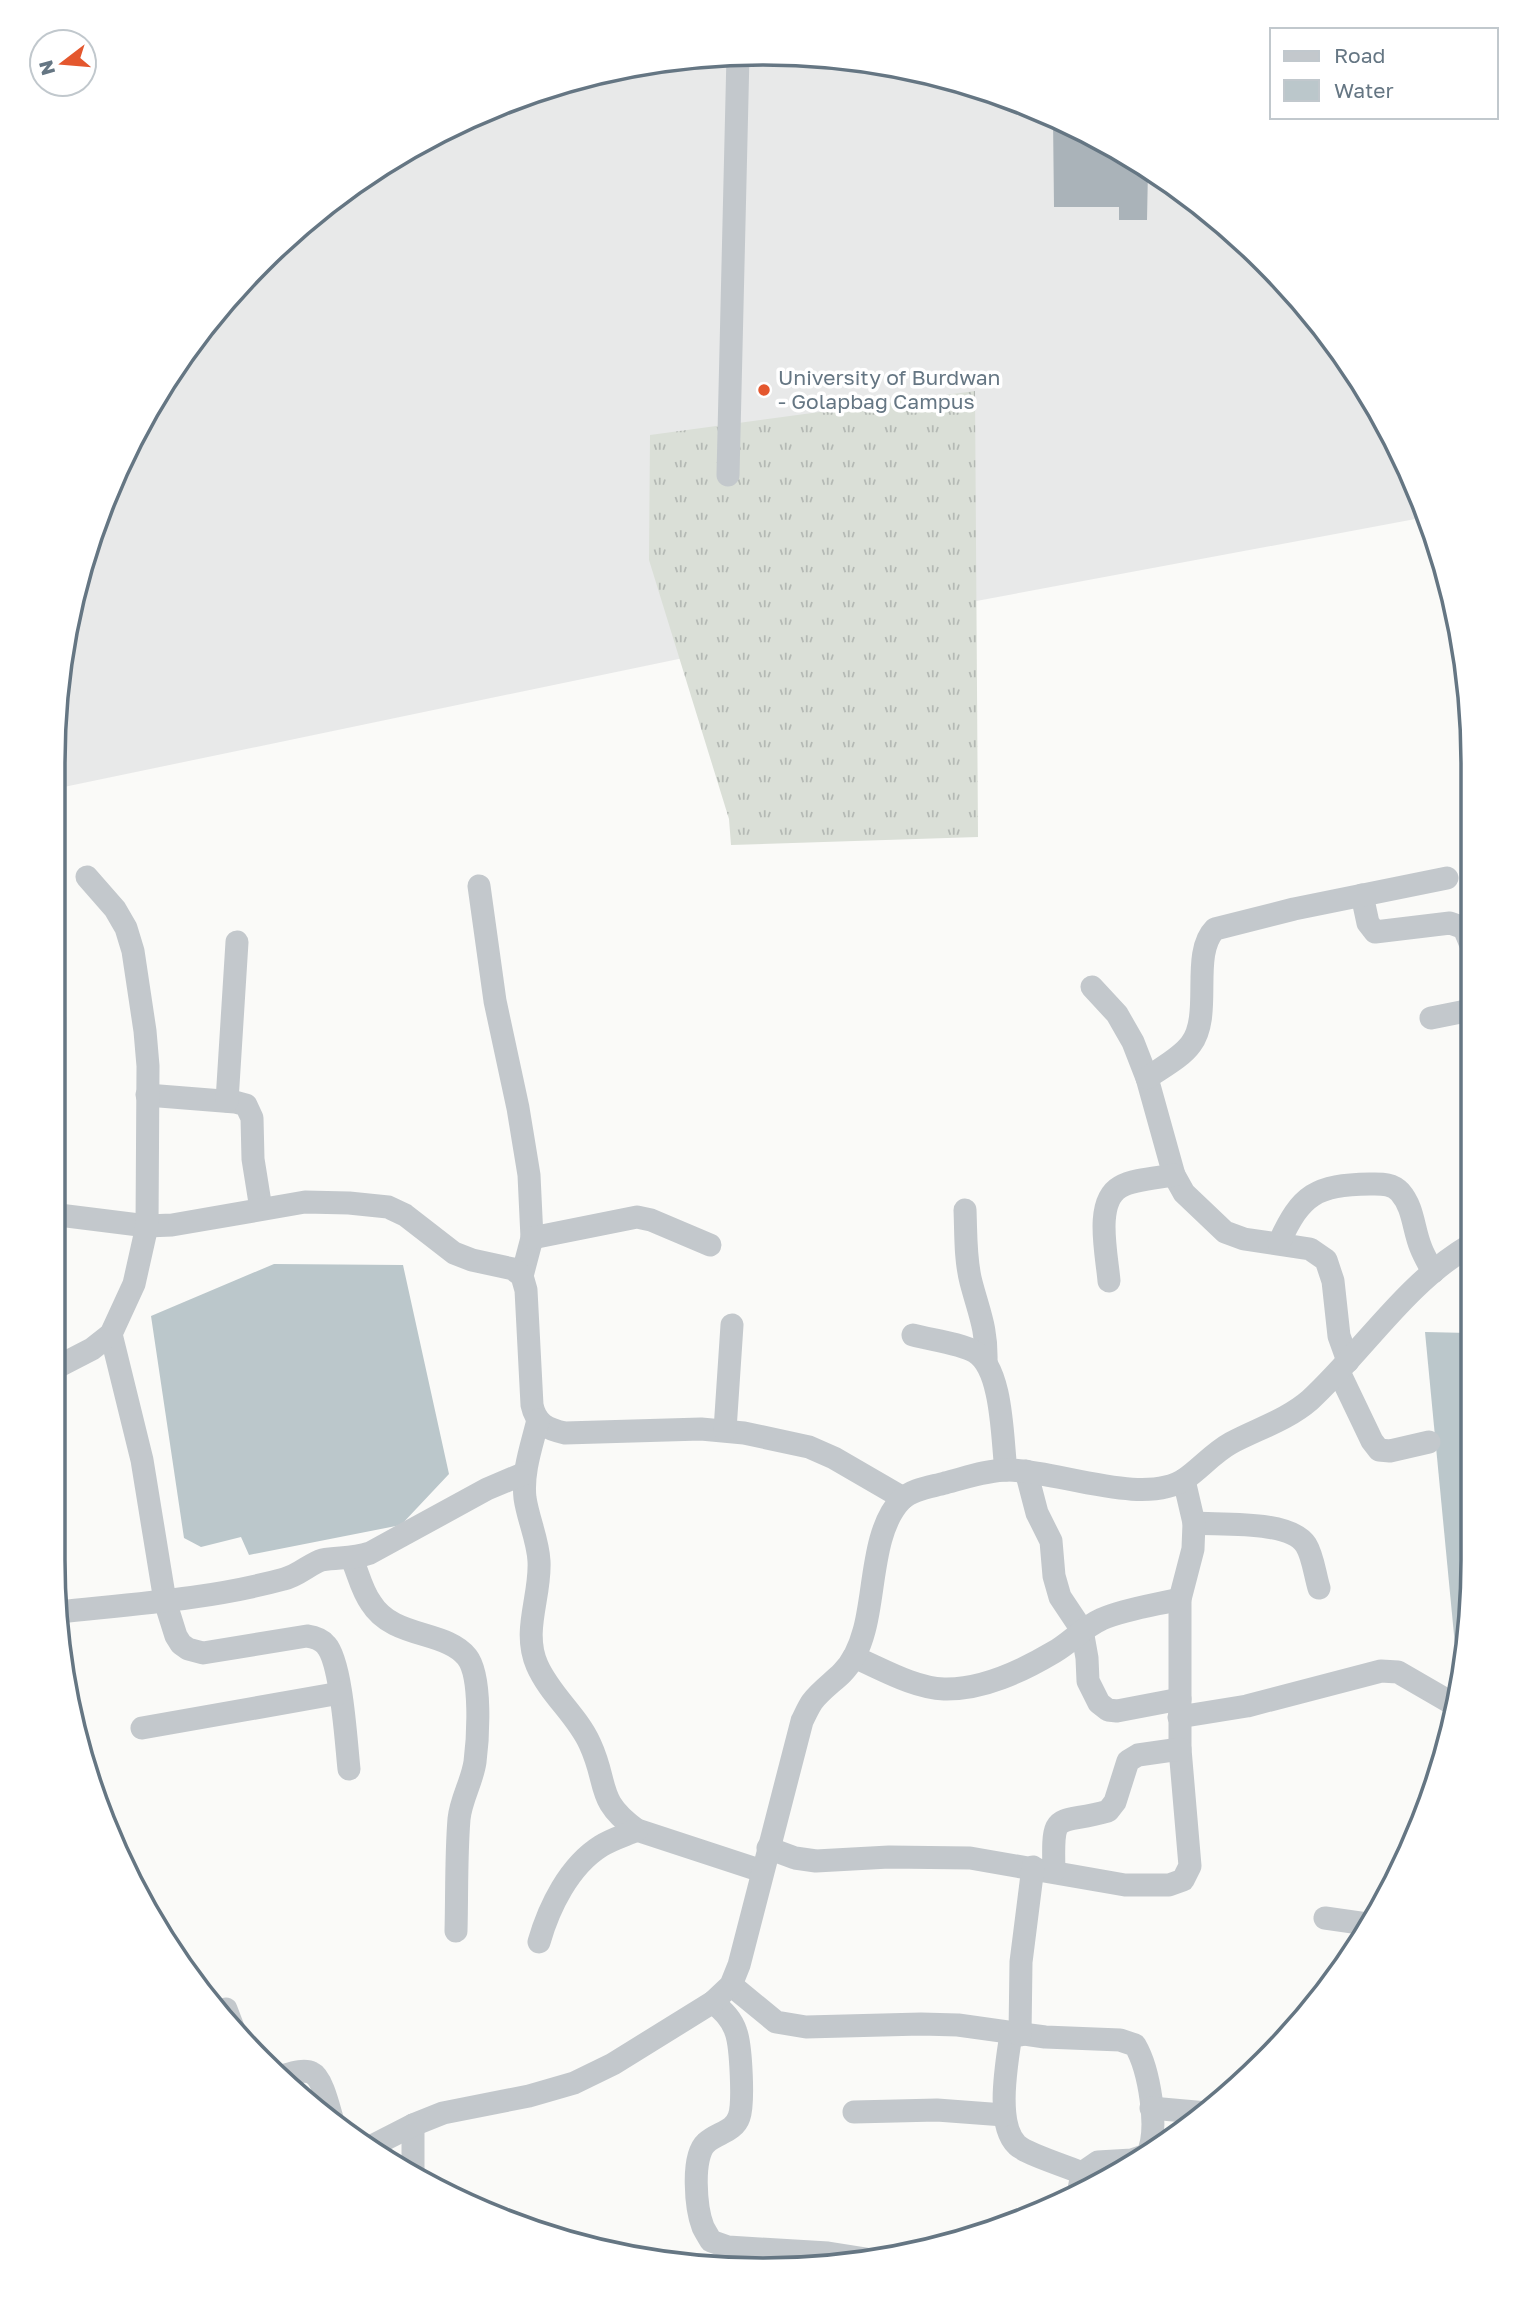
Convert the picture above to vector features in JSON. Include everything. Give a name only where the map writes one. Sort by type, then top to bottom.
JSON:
[{"type":"street","points":[[728,475],[738,66]]},
{"type":"street","points":[[65,1363],[92,1349],[111,1334],[134,1284],[146,1227],[145,1031],[134,951],[126,928],[115,909],[87,877]]},
{"type":"street","points":[[1147,1077],[1190,1046],[1196,1034],[1204,984],[1203,950],[1209,935],[1215,929],[1259,917],[1447,878]]},
{"type":"street","points":[[479,886],[497,1014],[518,1108],[529,1175],[532,1238],[522,1276],[526,1290],[532,1405],[538,1420],[549,1430],[565,1433],[725,1430],[809,1447],[834,1458],[903,1498]]},
{"type":"street","points":[[1362,895],[1368,923],[1375,932],[1450,923],[1461,927]]},
{"type":"street","points":[[228,1101],[237,942]]},
{"type":"street","points":[[1092,987],[1117,1014],[1133,1042],[1147,1077],[1174,1175],[1184,1193],[1225,1232],[1244,1239],[1310,1249],[1326,1260],[1333,1281],[1343,1366],[1372,1441],[1379,1450],[1390,1451],[1429,1442]]},
{"type":"street","points":[[1431,1018],[1461,1012]]},
{"type":"street","points":[[147,1095],[228,1101],[246,1105],[253,1118],[253,1159],[261,1209]]},
{"type":"street","points":[[1109,1281],[1104,1210],[1108,1197],[1121,1186],[1174,1175]]},
{"type":"street","points":[[1279,1243],[1290,1218],[1316,1192],[1345,1185],[1388,1184],[1401,1193],[1411,1209],[1421,1249],[1433,1272]]},
{"type":"street","points":[[65,1216],[146,1227],[306,1202],[388,1207],[405,1215],[454,1253],[513,1269],[522,1276]]},
{"type":"street","points":[[965,1210],[967,1258],[987,1338],[986,1362]]},
{"type":"street","points":[[532,1238],[637,1217],[651,1220],[710,1245]]},
{"type":"street","points":[[378,2143],[443,2113],[529,2096],[574,2082],[613,2064],[713,2002],[731,1985],[739,1965],[802,1721],[813,1701],[844,1671],[854,1657],[864,1631],[877,1558],[890,1514],[903,1498],[919,1490],[1016,1470],[1123,1489],[1165,1487],[1184,1480],[1211,1456],[1306,1403],[1446,1259],[1461,1251]]},
{"type":"street","points":[[725,1430],[732,1325]]},
{"type":"street","points":[[111,1334],[142,1460],[165,1601],[176,1636],[188,1649],[203,1653],[307,1636],[323,1641],[332,1655],[340,1693],[349,1769]]},
{"type":"street","points":[[913,1335],[973,1351],[986,1362],[995,1381],[1016,1470],[1051,1541],[1054,1576],[1060,1597],[1082,1630],[1088,1681],[1099,1703],[1108,1710],[1247,1706],[1381,1671],[1398,1672],[1447,1700]]},
{"type":"street","points":[[538,1420],[525,1473],[525,1497],[539,1558],[539,1580],[531,1626],[533,1653],[538,1668],[581,1726],[592,1747],[608,1802],[619,1817],[637,1830],[765,1859],[795,1858],[816,1861],[889,1857],[970,1858],[1125,1885],[1169,1885],[1183,1880],[1190,1866],[1180,1749],[1180,1599],[1193,1549],[1194,1523],[1184,1480]]},
{"type":"street","points":[[67,1611],[214,1594],[286,1579],[318,1562],[352,1559],[370,1553],[487,1489],[525,1473]]},
{"type":"street","points":[[1194,1523],[1281,1528],[1294,1534],[1307,1545],[1319,1588]]},
{"type":"street","points":[[352,1559],[370,1603],[383,1618],[401,1628],[453,1646],[468,1658],[476,1678],[474,1763],[469,1785],[461,1801],[459,1822],[456,1931]]},
{"type":"street","points":[[854,1657],[919,1684],[944,1689],[981,1684],[1023,1670],[1104,1618],[1180,1599]]},
{"type":"street","points":[[142,1728],[340,1693]]},
{"type":"street","points":[[1082,2173],[1018,2147],[1009,2134],[1004,2115],[1006,2069],[1015,2034],[1021,1962],[1043,1869],[1058,1823],[1108,1811],[1115,1801],[1128,1761],[1139,1755],[1180,1749]]},
{"type":"street","points":[[539,1942],[545,1920],[580,1862],[602,1845],[637,1830]]},
{"type":"street","points":[[1325,1918],[1359,1923]]},
{"type":"street","points":[[731,1985],[776,2022],[806,2027],[958,2025],[1015,2034],[1119,2040],[1135,2045],[1143,2058],[1153,2140]]},
{"type":"street","points":[[713,2002],[727,2015],[737,2033],[742,2099],[739,2119],[730,2129],[703,2145],[698,2158],[696,2197],[703,2226],[711,2241],[728,2247],[835,2254]]},
{"type":"street","points":[[291,2074],[303,2071],[313,2073],[320,2081],[328,2106]]},
{"type":"street","points":[[1151,2108],[1191,2112]]},
{"type":"street","points":[[854,2112],[937,2110],[1004,2115]]},
{"type":"street","points":[[413,2125],[413,2164]]},
{"type":"street","points":[[1080,2182],[1082,2173],[1098,2162],[1119,2161]]},
{"type":"shaded area","name":"University of Burdwan - Golapbag Campus","points":[[763,65],[809,66],[899,78],[987,102],[1030,118],[1112,158],[1188,209],[1257,269],[1288,303],[1344,375],[1368,414],[1389,454],[1416,519],[789,636],[65,787],[66,717],[71,672],[78,627],[102,539],[118,496],[158,414],[209,338],[269,269],[338,209],[375,182],[414,158],[496,118],[539,102],[627,78],[717,66]]},
{"type":"green space","points":[[975,391],[978,837],[731,845],[729,819],[649,560],[650,435]]},
{"type":"water","points":[[274,1264],[403,1265],[449,1474],[401,1525],[249,1555],[241,1537],[201,1547],[184,1538],[151,1316]]},
{"type":"water","points":[[1425,1332],[1461,1333],[1461,1560],[1455,1648]]},
{"type":"building","points":[[1053,128],[1112,158],[1148,180],[1147,220],[1119,220],[1119,207],[1054,207]]},
{"type":"place","name":"University of Burdwan - Golapbag Campus","points":[[764,390]]}]
